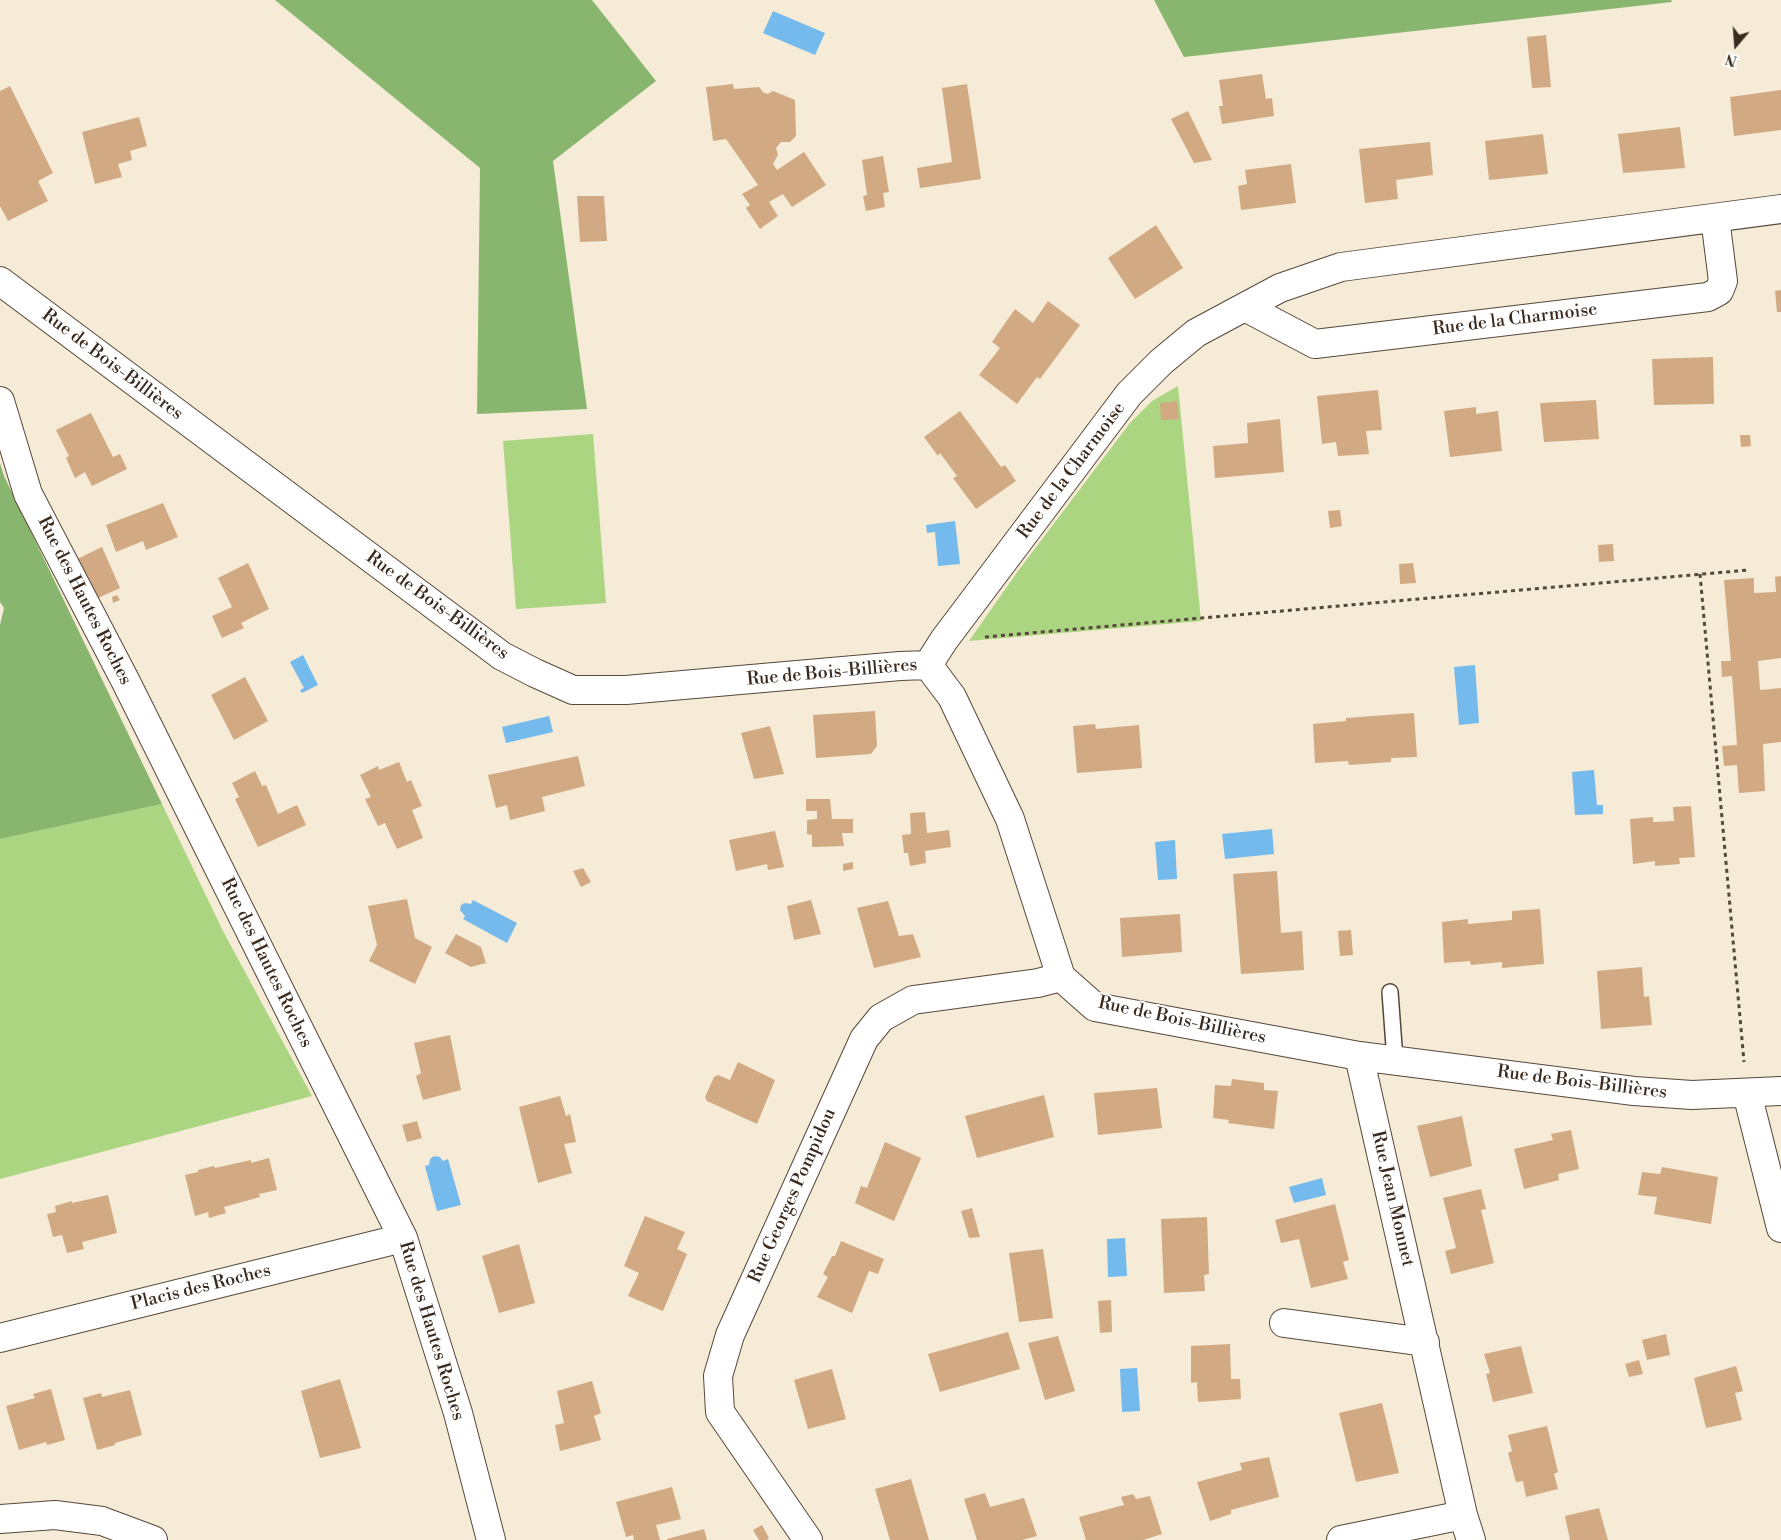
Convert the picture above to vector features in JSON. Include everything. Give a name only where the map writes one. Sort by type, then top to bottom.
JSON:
[{"type":"street","name":"Rue de la Charmoise","points":[[928,665],[944,640],[1130,394],[1161,362],[1196,333],[1280,288],[1341,267],[1781,209]]},
{"type":"street","name":"Rue de la Charmoise","points":[[1245,307],[1315,344],[1708,297],[1719,291],[1723,281],[1714,218]]},
{"type":"street","name":"Rue de Bois-Billières","points":[[0,281],[502,656],[573,690],[626,690],[928,665],[952,697],[1010,820],[1061,977],[1095,1006],[1359,1056],[1634,1091],[1692,1095],[1781,1091]]},
{"type":"street","name":"Rue des Hautes Roches","points":[[0,401],[28,494],[126,682],[402,1238],[458,1413],[491,1540]]},
{"type":"street","name":"Rue Georges Pompidou","points":[[808,1540],[720,1412],[718,1376],[730,1335],[864,1039],[881,1018],[913,1000],[1038,983],[1061,977]]},
{"type":"street","name":"Rue Jean Monnet","points":[[1359,1056],[1467,1528]]},
{"type":"street","points":[[1747,1093],[1781,1228]]},
{"type":"street","name":"Placis des Roches","points":[[0,1338],[402,1238]]},
{"type":"street","points":[[1284,1323],[1424,1342]]},
{"type":"street","points":[[0,1519],[55,1515],[102,1521],[153,1540]]},
{"type":"street","points":[[1342,1540],[1467,1528]]},
{"type":"lane","points":[[1390,992],[1395,1060]]},
{"type":"path","points":[[944,640],[1749,570]]},
{"type":"path","points":[[1700,574],[1747,1093]]},
{"type":"green space","points":[[275,0],[592,0],[656,81],[553,161],[587,409],[477,414],[480,168]]},
{"type":"green space","points":[[1154,0],[1671,0],[1672,2],[1184,57]]},
{"type":"green space","points":[[1178,386],[1201,621],[969,641],[1018,571],[1130,423],[1152,401]]},
{"type":"green space","points":[[593,434],[606,603],[516,609],[503,441]]},
{"type":"green space","points":[[0,463],[4,476],[162,804],[0,839],[0,625],[4,608],[0,602]]},
{"type":"green space","points":[[162,804],[223,931],[312,1096],[0,1179],[0,839]]},
{"type":"water","points":[[773,11],[825,33],[815,55],[763,33]]},
{"type":"water","points":[[955,521],[960,564],[938,566],[935,532],[927,533],[926,525]]},
{"type":"water","points":[[303,655],[318,685],[302,693],[300,690],[304,688],[290,662]]},
{"type":"water","points":[[1475,665],[1479,723],[1459,725],[1454,667]]},
{"type":"water","points":[[549,716],[553,732],[506,743],[502,727]]},
{"type":"water","points":[[1594,770],[1597,805],[1603,805],[1603,814],[1575,815],[1572,772]]},
{"type":"water","points":[[1272,829],[1274,854],[1225,859],[1222,834]]},
{"type":"water","points":[[1175,840],[1177,879],[1158,880],[1155,842]]},
{"type":"water","points":[[473,900],[517,923],[507,943],[463,919],[465,916],[460,910],[461,905],[465,903],[471,904]]},
{"type":"water","points":[[434,1156],[440,1157],[443,1161],[448,1159],[461,1205],[437,1211],[425,1166],[429,1165],[430,1159]]},
{"type":"water","points":[[1322,1178],[1326,1195],[1294,1203],[1289,1187]]},
{"type":"water","points":[[1125,1238],[1127,1276],[1108,1277],[1107,1239]]},
{"type":"water","points":[[1137,1368],[1140,1411],[1122,1412],[1120,1369]]},
{"type":"building","points":[[1546,35],[1551,87],[1532,88],[1527,37]]},
{"type":"building","points":[[1262,74],[1266,99],[1272,98],[1274,116],[1222,124],[1219,106],[1223,106],[1219,80]]},
{"type":"building","points":[[733,84],[734,89],[759,87],[764,93],[768,94],[773,91],[795,100],[796,136],[790,142],[781,142],[776,148],[778,155],[773,164],[777,170],[804,152],[826,185],[792,207],[783,194],[769,202],[778,216],[760,229],[746,208],[750,205],[742,194],[758,185],[726,139],[713,141],[706,87]]},
{"type":"building","points":[[967,84],[981,179],[920,188],[917,168],[952,162],[942,88]]},
{"type":"building","points":[[10,86],[53,173],[38,181],[48,201],[8,221],[0,206],[0,91]]},
{"type":"building","points":[[1781,90],[1781,130],[1734,136],[1730,97]]},
{"type":"building","points":[[1188,111],[1212,160],[1194,163],[1171,119]]},
{"type":"building","points":[[139,117],[147,146],[130,151],[132,160],[118,164],[122,177],[95,184],[82,132]]},
{"type":"building","points":[[1680,127],[1685,168],[1623,173],[1618,134]]},
{"type":"building","points":[[1543,134],[1548,174],[1489,180],[1485,141]]},
{"type":"building","points":[[1430,142],[1433,175],[1396,180],[1398,199],[1365,203],[1359,149]]},
{"type":"building","points":[[883,156],[889,192],[883,193],[885,207],[866,211],[863,196],[867,195],[862,160]]},
{"type":"building","points":[[1291,164],[1296,203],[1241,210],[1238,186],[1247,184],[1245,170]]},
{"type":"building","points":[[577,196],[604,196],[607,241],[580,242]]},
{"type":"building","points":[[1156,225],[1183,268],[1135,299],[1108,258]]},
{"type":"building","points":[[1781,290],[1781,312],[1777,312],[1775,291]]},
{"type":"building","points":[[1048,301],[1080,325],[1040,379],[1037,377],[1017,404],[979,375],[1000,348],[992,342],[1015,309],[1033,323]]},
{"type":"building","points":[[1713,357],[1714,404],[1654,405],[1652,359]]},
{"type":"building","points":[[1378,390],[1382,430],[1366,431],[1369,454],[1338,456],[1336,442],[1322,444],[1317,396]]},
{"type":"building","points":[[1596,400],[1599,439],[1544,442],[1540,403]]},
{"type":"building","points":[[1177,401],[1179,419],[1161,420],[1160,403]]},
{"type":"building","points":[[1476,407],[1476,414],[1498,411],[1502,451],[1450,457],[1444,411]]},
{"type":"building","points":[[960,411],[1001,467],[1005,465],[1016,481],[976,509],[953,478],[957,476],[940,453],[938,456],[924,437]]},
{"type":"building","points":[[91,413],[113,457],[120,454],[127,469],[92,486],[85,472],[75,478],[66,458],[69,456],[56,430]]},
{"type":"building","points":[[1280,419],[1284,472],[1215,478],[1213,446],[1248,443],[1247,423]]},
{"type":"building","points":[[1740,435],[1750,435],[1751,446],[1741,447]]},
{"type":"building","points":[[163,503],[178,537],[146,550],[143,541],[116,552],[106,525]]},
{"type":"building","points":[[1340,510],[1342,526],[1330,528],[1328,511]]},
{"type":"building","points":[[1613,544],[1614,561],[1599,562],[1598,545]]},
{"type":"building","points":[[102,547],[120,588],[96,599],[77,559]]},
{"type":"building","points":[[248,563],[269,609],[241,623],[244,628],[222,638],[212,616],[232,607],[218,578]]},
{"type":"building","points":[[1413,563],[1416,583],[1400,584],[1399,564]]},
{"type":"building","points":[[1781,576],[1781,658],[1758,661],[1760,690],[1781,688],[1781,742],[1763,744],[1765,791],[1739,793],[1737,765],[1724,766],[1722,746],[1737,745],[1732,676],[1722,677],[1721,661],[1731,661],[1724,580],[1754,578],[1754,593],[1776,592],[1775,577]]},
{"type":"building","points":[[117,595],[120,600],[113,603],[112,597]]},
{"type":"building","points":[[245,677],[268,721],[234,740],[211,695]]},
{"type":"building","points":[[875,711],[877,746],[871,754],[816,758],[813,715]]},
{"type":"building","points":[[1414,713],[1417,757],[1391,758],[1391,762],[1349,765],[1348,761],[1315,763],[1313,724],[1346,721],[1346,718]]},
{"type":"building","points":[[1095,724],[1096,729],[1139,725],[1142,768],[1077,773],[1073,726]]},
{"type":"building","points":[[770,726],[784,774],[754,779],[741,733]]},
{"type":"building","points":[[578,756],[585,786],[542,797],[545,811],[510,820],[507,805],[496,808],[488,775]]},
{"type":"building","points":[[399,762],[407,782],[411,780],[422,806],[412,810],[423,838],[397,849],[385,823],[378,826],[365,799],[371,797],[360,775],[378,766],[379,770]]},
{"type":"building","points":[[255,771],[262,786],[266,785],[278,814],[297,805],[306,825],[258,847],[235,799],[239,797],[232,783]]},
{"type":"building","points":[[806,799],[830,799],[832,819],[853,819],[853,833],[842,833],[844,846],[812,847],[812,835],[807,834],[807,820],[817,819],[817,811],[806,811]]},
{"type":"building","points":[[1691,806],[1695,857],[1679,858],[1680,864],[1655,866],[1655,861],[1633,864],[1630,819],[1653,817],[1653,822],[1674,821],[1673,807]]},
{"type":"building","points":[[925,812],[927,833],[949,830],[951,847],[925,851],[926,863],[910,866],[908,853],[904,853],[902,835],[911,834],[910,813]]},
{"type":"building","points":[[775,831],[784,867],[768,870],[767,864],[736,871],[729,840]]},
{"type":"building","points":[[853,862],[853,869],[843,871],[843,864]]},
{"type":"building","points":[[583,868],[591,882],[581,887],[573,871]]},
{"type":"building","points":[[1277,871],[1281,933],[1302,931],[1304,970],[1241,974],[1233,874]]},
{"type":"building","points":[[407,899],[415,938],[432,947],[415,984],[369,961],[377,945],[368,906]]},
{"type":"building","points":[[811,900],[821,934],[794,940],[787,906]]},
{"type":"building","points":[[888,901],[899,936],[913,934],[921,957],[874,968],[857,908]]},
{"type":"building","points":[[1540,909],[1544,964],[1502,968],[1502,962],[1471,965],[1470,961],[1444,963],[1442,922],[1468,919],[1468,924],[1512,920],[1512,911]]},
{"type":"building","points":[[1180,914],[1182,952],[1122,957],[1120,918]]},
{"type":"building","points":[[1351,930],[1353,955],[1340,956],[1338,931]]},
{"type":"building","points":[[456,934],[481,947],[486,963],[471,967],[445,953]]},
{"type":"building","points":[[1642,967],[1644,997],[1649,996],[1652,1025],[1601,1029],[1597,971]]},
{"type":"building","points":[[450,1035],[461,1090],[423,1100],[416,1076],[421,1073],[414,1043]]},
{"type":"building","points":[[738,1062],[775,1080],[757,1124],[707,1101],[705,1097],[714,1077],[718,1075],[730,1080]]},
{"type":"building","points":[[1232,1079],[1264,1083],[1264,1090],[1278,1091],[1274,1129],[1228,1123],[1229,1120],[1213,1118],[1215,1085],[1231,1086]]},
{"type":"building","points":[[1157,1088],[1162,1128],[1098,1135],[1094,1093]]},
{"type":"building","points":[[1044,1095],[1054,1137],[977,1158],[965,1116]]},
{"type":"building","points":[[560,1096],[566,1116],[570,1114],[576,1142],[564,1144],[572,1173],[538,1183],[519,1107]]},
{"type":"building","points":[[1462,1116],[1472,1166],[1430,1177],[1417,1126]]},
{"type":"building","points":[[417,1121],[422,1138],[407,1142],[402,1125]]},
{"type":"building","points":[[1571,1130],[1579,1169],[1558,1174],[1559,1180],[1524,1189],[1514,1149],[1553,1140],[1551,1134]]},
{"type":"building","points":[[885,1142],[921,1158],[894,1221],[855,1203],[861,1186],[867,1188]]},
{"type":"building","points":[[269,1158],[277,1190],[259,1194],[260,1197],[224,1207],[226,1213],[209,1218],[208,1212],[195,1216],[185,1175],[214,1166],[215,1168],[251,1160],[251,1163]]},
{"type":"building","points":[[1662,1167],[1718,1177],[1711,1224],[1654,1214],[1657,1197],[1638,1195],[1642,1172],[1660,1174]]},
{"type":"building","points":[[1481,1189],[1486,1209],[1481,1210],[1494,1263],[1451,1274],[1445,1251],[1456,1248],[1443,1198]]},
{"type":"building","points":[[108,1195],[117,1233],[82,1242],[84,1249],[67,1253],[62,1235],[53,1237],[47,1214],[56,1212],[55,1206]]},
{"type":"building","points":[[1335,1204],[1349,1260],[1343,1262],[1348,1279],[1311,1288],[1299,1239],[1281,1243],[1275,1220]]},
{"type":"building","points":[[972,1208],[980,1237],[969,1238],[961,1211]]},
{"type":"building","points":[[645,1216],[685,1232],[677,1249],[687,1254],[663,1311],[628,1296],[639,1273],[624,1266]]},
{"type":"building","points":[[1207,1217],[1209,1274],[1204,1275],[1205,1291],[1164,1293],[1161,1219]]},
{"type":"building","points":[[841,1241],[884,1259],[878,1274],[869,1271],[852,1313],[817,1297],[828,1277],[823,1274],[832,1256],[835,1256]]},
{"type":"building","points":[[519,1244],[535,1303],[499,1313],[482,1256]]},
{"type":"building","points":[[1043,1249],[1053,1318],[1019,1322],[1009,1253]]},
{"type":"building","points":[[1111,1300],[1112,1332],[1100,1333],[1098,1301]]},
{"type":"building","points":[[1008,1332],[1020,1369],[940,1392],[928,1354]]},
{"type":"building","points":[[1666,1334],[1670,1355],[1647,1360],[1642,1340]]},
{"type":"building","points":[[1058,1336],[1075,1391],[1045,1400],[1028,1343]]},
{"type":"building","points":[[1230,1344],[1231,1379],[1240,1379],[1241,1399],[1198,1402],[1197,1382],[1191,1383],[1191,1346]]},
{"type":"building","points":[[1521,1346],[1533,1393],[1493,1402],[1486,1374],[1490,1373],[1484,1354]]},
{"type":"building","points":[[1639,1360],[1643,1374],[1629,1377],[1625,1364]]},
{"type":"building","points":[[1736,1366],[1743,1391],[1735,1393],[1742,1420],[1706,1428],[1694,1378]]},
{"type":"building","points":[[832,1369],[846,1419],[808,1429],[794,1380]]},
{"type":"building","points":[[340,1379],[361,1448],[320,1458],[301,1391]]},
{"type":"building","points":[[592,1381],[601,1413],[594,1416],[601,1440],[560,1451],[555,1425],[564,1423],[557,1391]]},
{"type":"building","points":[[51,1389],[65,1440],[47,1445],[46,1442],[19,1450],[6,1406],[35,1398],[33,1394]]},
{"type":"building","points":[[130,1390],[142,1435],[97,1450],[83,1398],[101,1393],[102,1397]]},
{"type":"building","points":[[1382,1403],[1399,1473],[1356,1482],[1339,1413]]},
{"type":"building","points":[[1547,1426],[1558,1472],[1554,1474],[1558,1489],[1526,1497],[1523,1481],[1516,1482],[1508,1453],[1512,1451],[1508,1435]]},
{"type":"building","points":[[1269,1457],[1279,1497],[1231,1510],[1231,1514],[1210,1521],[1197,1482],[1242,1470],[1240,1463]]},
{"type":"building","points":[[911,1479],[929,1540],[890,1540],[875,1489]]},
{"type":"building","points":[[672,1487],[681,1519],[656,1525],[660,1540],[634,1540],[633,1535],[626,1537],[616,1502]]},
{"type":"building","points":[[985,1493],[990,1507],[1024,1498],[1037,1536],[1022,1540],[977,1540],[964,1499]]},
{"type":"building","points":[[1133,1494],[1136,1499],[1150,1496],[1162,1534],[1143,1540],[1086,1540],[1079,1517],[1124,1505],[1121,1497]]},
{"type":"building","points":[[1599,1508],[1608,1540],[1570,1540],[1565,1516]]},
{"type":"building","points":[[762,1525],[769,1538],[767,1540],[759,1540],[753,1530]]},
{"type":"building","points":[[704,1529],[707,1540],[667,1540],[667,1539]]}]
